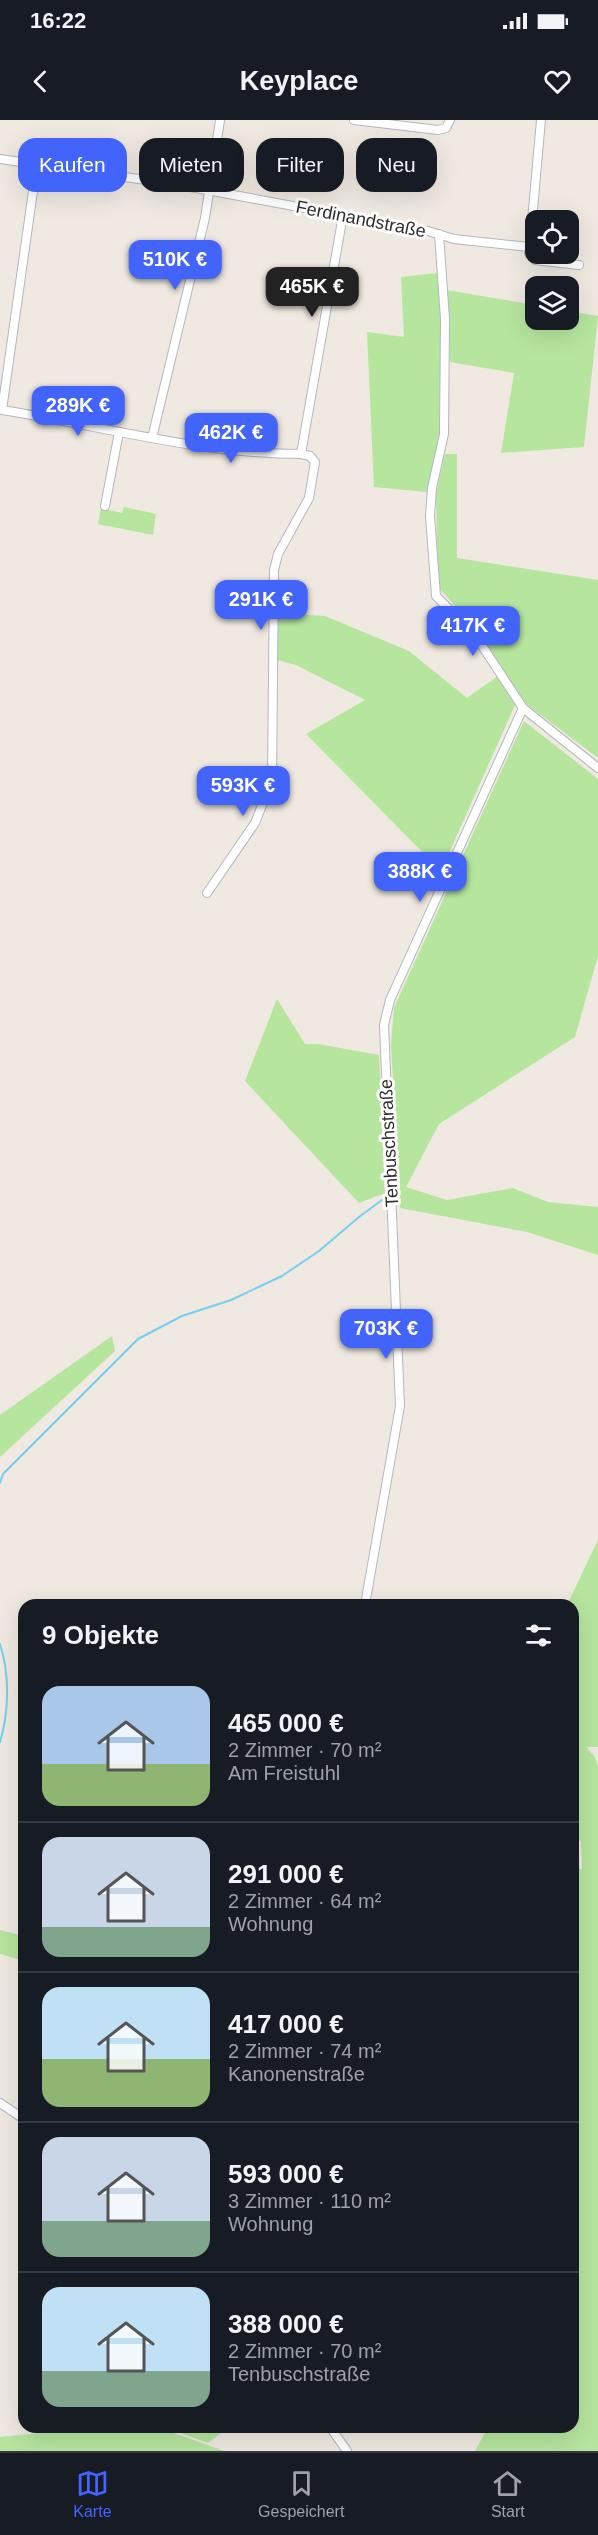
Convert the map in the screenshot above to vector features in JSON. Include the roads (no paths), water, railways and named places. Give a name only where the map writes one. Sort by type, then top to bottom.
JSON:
[{"type":"street","points":[[217,138],[220,120]]},
{"type":"street","points":[[354,120],[438,130],[446,128],[450,120]]},
{"type":"street","points":[[532,210],[541,120]]},
{"type":"street","name":"Ferdinandstraße","points":[[0,159],[18,161]]},
{"type":"street","points":[[34,192],[2,410],[240,453],[301,454],[310,456],[315,462],[309,498],[288,533],[278,554],[274,570],[272,780],[255,823],[207,893]]},
{"type":"street","points":[[153,438],[210,192]]},
{"type":"street","name":"Ferdinandstraße","points":[[221,192],[439,234],[454,239],[525,247]]},
{"type":"street","points":[[301,454],[343,215]]},
{"type":"street","name":"Ferdinandstraße","points":[[439,234],[445,319],[444,435],[430,507],[436,596],[475,635],[522,708]]},
{"type":"street","points":[[570,264],[579,265]]},
{"type":"street","points":[[105,506],[119,432]]},
{"type":"street","points":[[522,708],[598,768]]},
{"type":"street","name":"Tenbuschstraße","points":[[366,1599],[400,1406],[384,1025],[390,1000],[522,708]]},
{"type":"street","points":[[0,2103],[18,2116]]},
{"type":"street","points":[[334,2433],[347,2451]]},
{"type":"waterway","points":[[0,1483],[3,1474],[138,1339],[182,1316],[231,1300],[282,1276],[319,1251],[386,1197]]},
{"type":"waterway","points":[[0,1644],[7,1681],[5,1718],[0,1742]]}]
